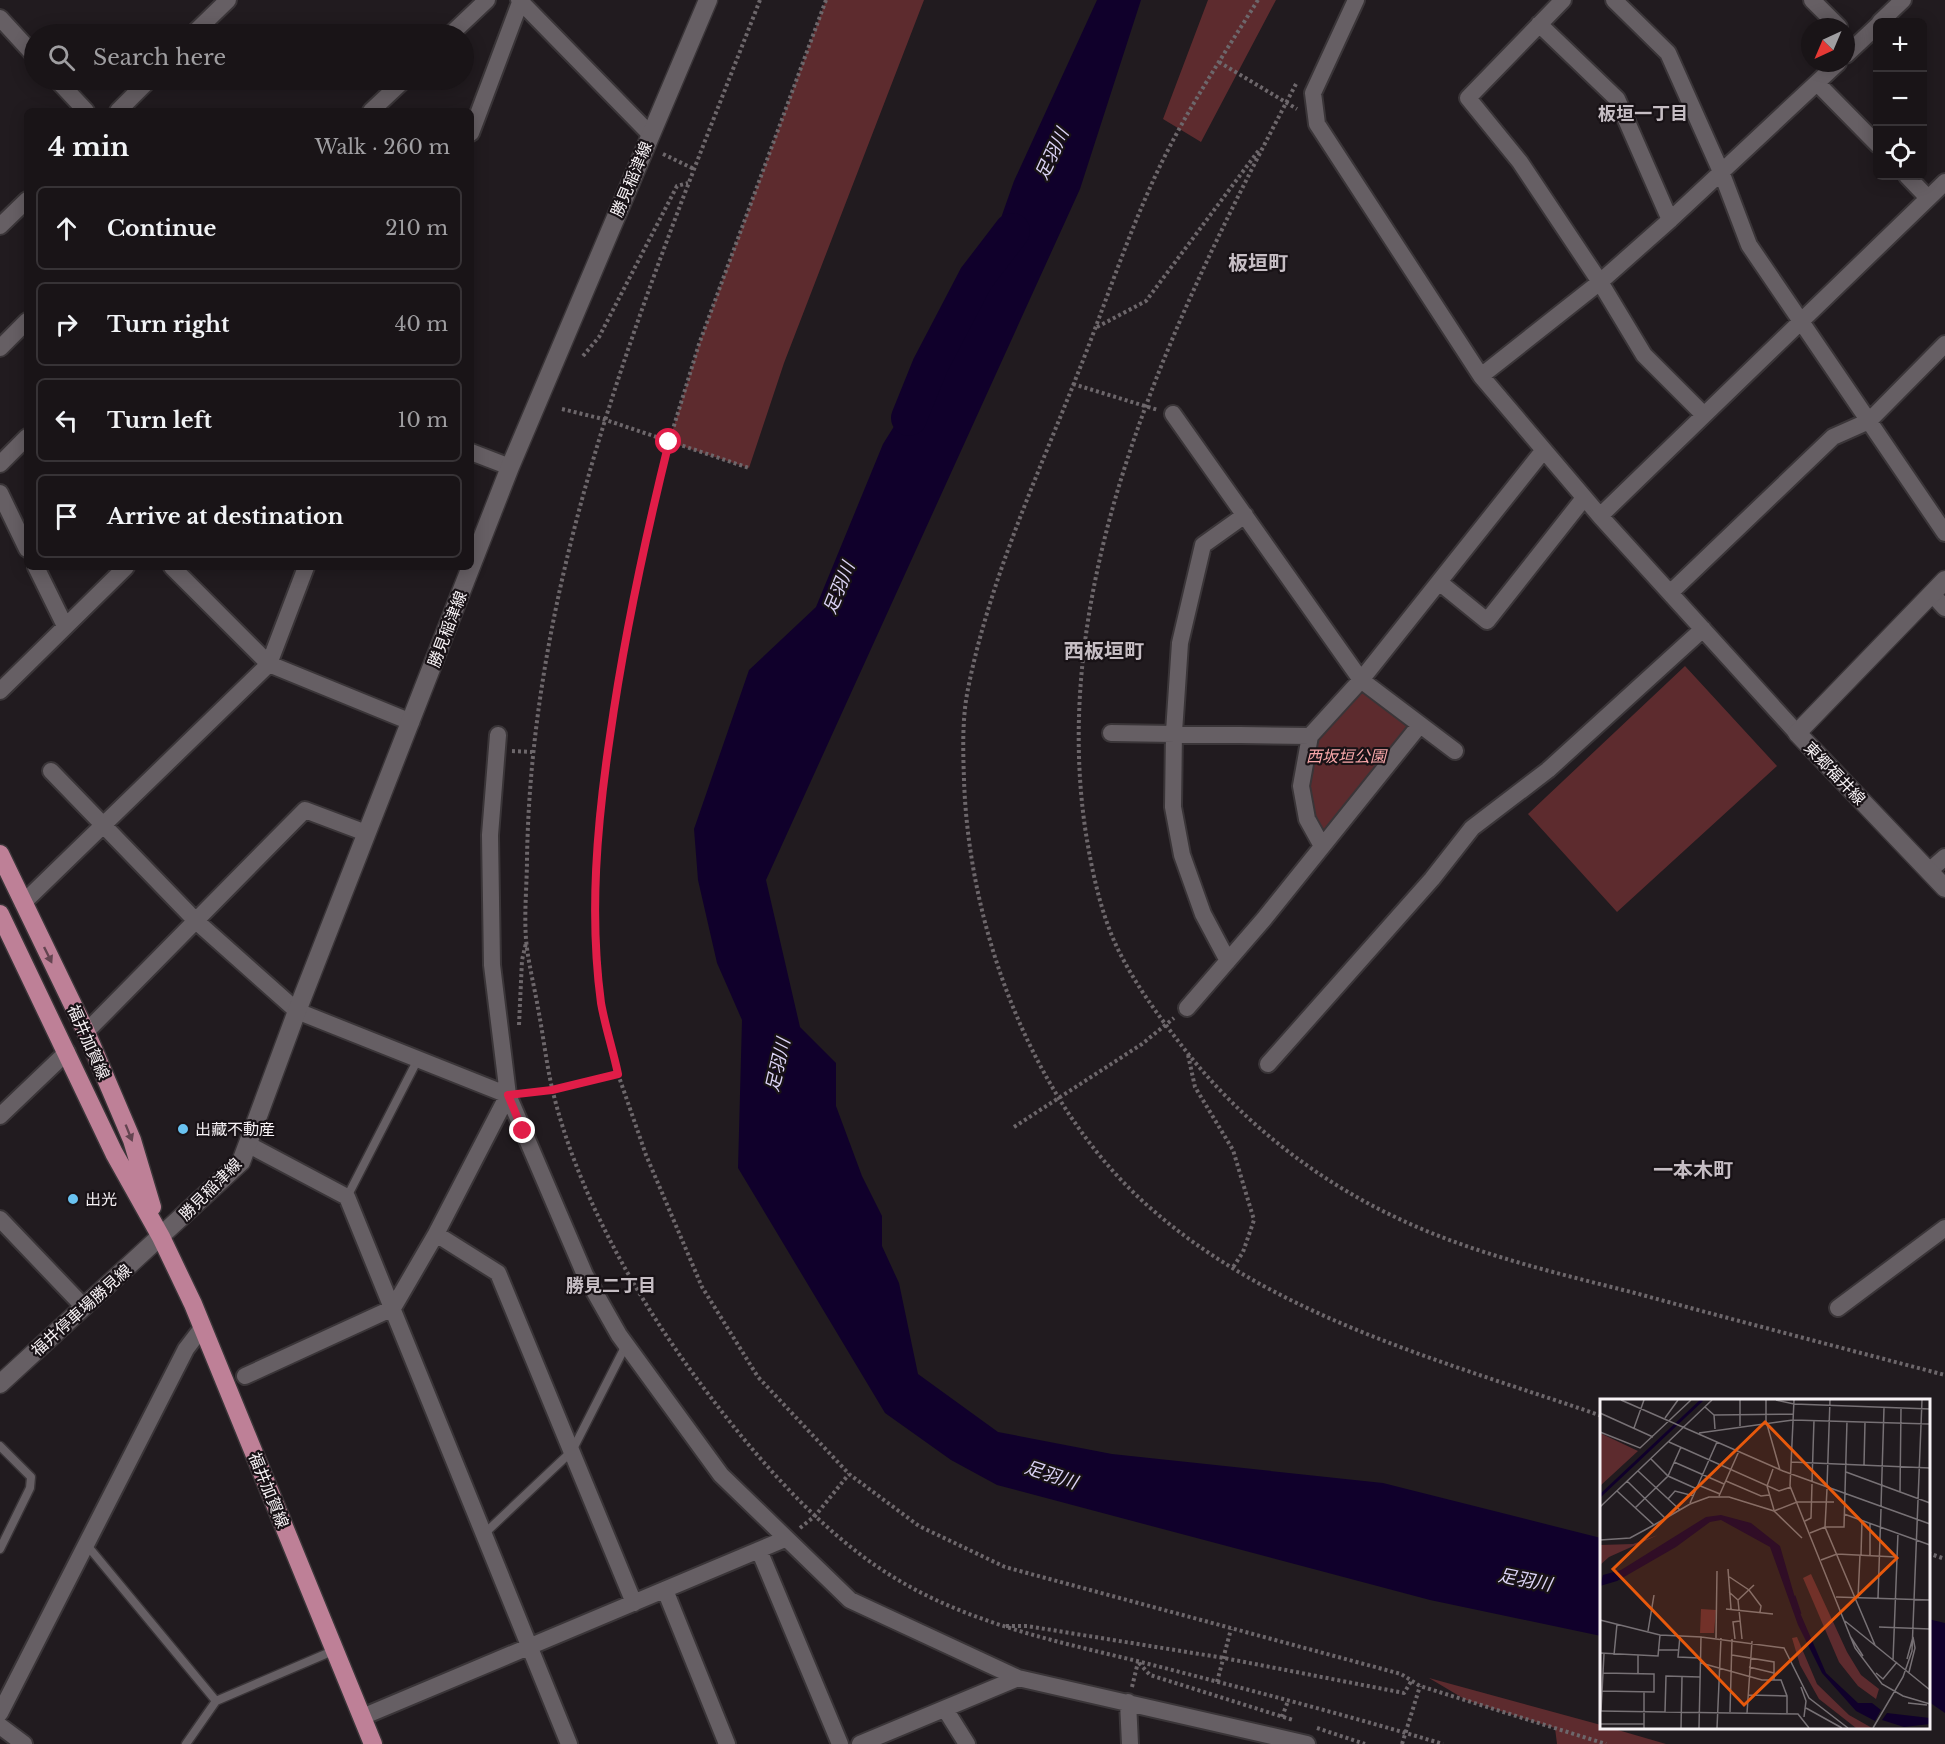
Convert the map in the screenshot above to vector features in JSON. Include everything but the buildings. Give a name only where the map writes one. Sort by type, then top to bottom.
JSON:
[{"type":"main road","name":"勝見稲津線","points":[[474,560],[510,467],[708,0]]},
{"type":"main road","name":"勝見稲津線","points":[[161,1237],[241,1162],[249,1145],[297,1011],[470,570]]},
{"type":"main road","name":"東郷福井線","points":[[1945,580],[1797,733],[1945,888]]},
{"type":"main road","name":"福井加賀線","points":[[0,854],[86,1032],[132,1140],[161,1237]]},
{"type":"main road","name":"福井加賀線","points":[[1,919],[68,1052],[114,1153],[161,1237],[202,1328],[373,1744]]},
{"type":"main road","name":"福井停車場勝見線","points":[[0,1384],[161,1237]]},
{"type":"street","points":[[204,24],[228,0]]},
{"type":"street","points":[[462,24],[487,0]]},
{"type":"street","points":[[474,125],[520,0],[650,134]]},
{"type":"street","points":[[1356,0],[1313,93],[1317,123],[1481,376],[1584,498],[1797,733]]},
{"type":"street","points":[[1563,0],[1468,98],[1520,162],[1644,355],[1704,415]]},
{"type":"street","points":[[1614,0],[1668,53],[1722,174],[1749,245],[1945,533]]},
{"type":"street","points":[[1812,0],[1830,18]]},
{"type":"street","points":[[1885,18],[1903,0]]},
{"type":"street","points":[[0,18],[24,44]]},
{"type":"street","points":[[1539,24],[1617,99],[1670,220]]},
{"type":"street","points":[[1855,41],[1873,28]]},
{"type":"street","points":[[1481,376],[1599,282],[1670,220],[1722,174],[1829,72]]},
{"type":"street","points":[[1817,83],[1873,141]]},
{"type":"street","points":[[66,90],[83,108]]},
{"type":"street","points":[[121,108],[139,90]]},
{"type":"street","points":[[374,108],[393,90]]},
{"type":"street","points":[[1911,180],[1928,198]]},
{"type":"street","points":[[1600,516],[1945,182]]},
{"type":"street","points":[[0,226],[24,203]]},
{"type":"street","points":[[0,348],[24,324]]},
{"type":"street","points":[[1670,593],[1833,437],[1869,421],[1945,344]]},
{"type":"street","points":[[1173,414],[1361,680],[1455,751]]},
{"type":"street","points":[[0,464],[24,440]]},
{"type":"street","points":[[1322,846],[1307,819],[1301,786],[1310,736],[1361,680],[1543,451]]},
{"type":"street","points":[[474,453],[510,467]]},
{"type":"street","points":[[0,493],[24,543]]},
{"type":"street","points":[[1439,582],[1487,621],[1584,498]]},
{"type":"street","points":[[1228,962],[1203,914],[1182,855],[1173,807],[1174,732],[1180,643],[1203,545],[1245,515]]},
{"type":"street","points":[[37,570],[65,626]]},
{"type":"street","points":[[0,691],[123,570]]},
{"type":"street","points":[[175,570],[268,664],[411,722]]},
{"type":"street","points":[[23,903],[268,664],[305,570]]},
{"type":"street","points":[[1932,594],[1945,608]]},
{"type":"street","points":[[1268,1064],[1432,879],[1472,828],[1548,770],[1703,629]]},
{"type":"street","points":[[1186,1008],[1228,962],[1419,726]]},
{"type":"street","points":[[1111,733],[1174,732],[1310,736]]},
{"type":"street","points":[[498,735],[490,835],[492,965],[508,1095],[585,1275],[626,1344],[721,1475],[850,1600],[1018,1678],[1128,1702],[1275,1739],[1307,1744]]},
{"type":"street","points":[[51,771],[196,921],[297,1011],[508,1095]]},
{"type":"street","points":[[86,1032],[305,810],[366,833]]},
{"type":"street","points":[[1929,872],[1945,857]]},
{"type":"street","points":[[0,1116],[68,1052]]},
{"type":"street","points":[[245,1376],[393,1308],[436,1234],[508,1095]]},
{"type":"street","points":[[249,1145],[347,1197],[569,1744]]},
{"type":"street","points":[[0,1219],[84,1307]]},
{"type":"street","points":[[1838,1308],[1945,1228]]},
{"type":"street","points":[[436,1234],[498,1273],[634,1603]]},
{"type":"street","points":[[0,1713],[186,1349],[202,1328]]},
{"type":"street","points":[[362,1717],[785,1539]]},
{"type":"street","points":[[759,1550],[840,1744]]},
{"type":"street","points":[[664,1590],[727,1744]]},
{"type":"street","points":[[860,1744],[883,1740],[945,1708],[1018,1678]]},
{"type":"street","points":[[1128,1702],[1130,1744]]},
{"type":"street","points":[[945,1708],[967,1744]]},
{"type":"street","points":[[0,1726],[24,1744]]},
{"type":"lane","points":[[347,1197],[418,1059]]},
{"type":"lane","points":[[484,1534],[572,1451],[626,1344]]},
{"type":"lane","points":[[0,1446],[31,1478],[30,1488],[0,1549]]},
{"type":"lane","points":[[86,1545],[216,1701]]},
{"type":"lane","points":[[186,1744],[216,1701],[335,1650]]},
{"type":"path","points":[[519,1031],[522,960],[526,940],[528,812],[532,752],[544,670],[563,569],[603,419],[694,169],[760,0]]},
{"type":"path","points":[[826,0],[699,344],[669,442],[645,539],[618,677],[599,811],[595,907],[602,1003],[618,1074],[646,1155],[702,1287],[758,1377],[849,1474],[919,1526],[1005,1567],[1401,1674],[1420,1686],[1606,1744]]},
{"type":"path","points":[[1258,0],[1179,129],[1149,191],[1001,574],[979,641],[967,694],[964,752],[966,823],[978,891],[997,962],[1021,1028],[1059,1098],[1094,1147],[1146,1205],[1232,1269],[1293,1301],[1380,1339],[1600,1415]]},
{"type":"path","points":[[1219,62],[1287,102],[1317,123]]},
{"type":"path","points":[[1096,327],[1146,301],[1267,139]]},
{"type":"path","points":[[663,154],[694,169]]},
{"type":"path","points":[[583,356],[599,337],[677,186],[689,183]]},
{"type":"path","points":[[1073,384],[1173,414]]},
{"type":"path","points":[[562,409],[603,419],[749,468]]},
{"type":"path","points":[[526,940],[552,1090],[574,1157],[607,1231],[652,1317],[723,1415],[815,1516],[852,1550],[893,1577],[1001,1626],[1443,1744]]},
{"type":"path","points":[[1014,1127],[1142,1044],[1165,1025]]},
{"type":"path","points":[[1187,1053],[1195,1087],[1233,1150],[1254,1220],[1244,1252],[1232,1269]]},
{"type":"path","points":[[508,1095],[552,1090],[618,1074]]},
{"type":"path","points":[[785,1539],[815,1516],[849,1474]]},
{"type":"path","points":[[1930,1553],[1945,1559]]},
{"type":"path","points":[[1001,1626],[1027,1626],[1224,1659],[1404,1693],[1412,1680]]},
{"type":"path","points":[[1217,1682],[1231,1629]]},
{"type":"path","points":[[1128,1702],[1138,1662]]},
{"type":"path","points":[[1138,1662],[1150,1675],[1303,1724]]},
{"type":"path","points":[[1402,1744],[1420,1686]]},
{"type":"path","points":[[1313,1727],[1365,1744]]},
{"type":"green space","points":[[826,0],[924,0],[784,363],[749,468],[669,442],[699,344]]},
{"type":"green space","points":[[1208,0],[1276,0],[1201,142],[1163,119]]},
{"type":"green space","points":[[1685,666],[1777,766],[1617,912],[1528,814]]},
{"type":"green space","name":"西坂垣公園","points":[[1365,687],[1412,728],[1325,835],[1313,821],[1307,773],[1314,739]]},
{"type":"green space","points":[[1429,1678],[1600,1725],[1600,1729],[1614,1729],[1666,1744],[1557,1744],[1555,1728],[1466,1700]]},
{"type":"water","points":[[1097,0],[1141,0],[1080,189],[766,880],[800,1027],[836,1063],[836,1106],[862,1176],[882,1216],[882,1246],[899,1283],[918,1374],[998,1432],[1112,1454],[1383,1483],[1600,1538],[1600,1636],[1430,1600],[997,1485],[951,1460],[885,1413],[738,1168],[742,1020],[717,963],[698,880],[694,829],[749,670],[816,607],[883,444],[971,303],[1014,181]]},
{"type":"water","points":[[1930,1619],[1945,1623],[1945,1713],[1930,1703]]},
{"type":"waterway","name":"足羽川","points":[[909,418],[930,366],[976,278],[1012,231]]},
{"type":"place","name":"出藏不動産","points":[[183,1129]]},
{"type":"place","name":"出光","points":[[73,1199]]},
{"type":"district","name":"板垣一丁目","points":[[1643,114]]},
{"type":"district","name":"板垣町","points":[[1258,263]]},
{"type":"district","name":"西板垣町","points":[[1104,651]]},
{"type":"district","name":"一本木町","points":[[1693,1170]]},
{"type":"district","name":"勝見二丁目","points":[[611,1286]]},
{"type":"route","points":[[523,1131],[508,1095],[552,1090],[618,1074],[602,1003],[595,907],[599,811],[618,677],[645,539],[669,442]]}]
